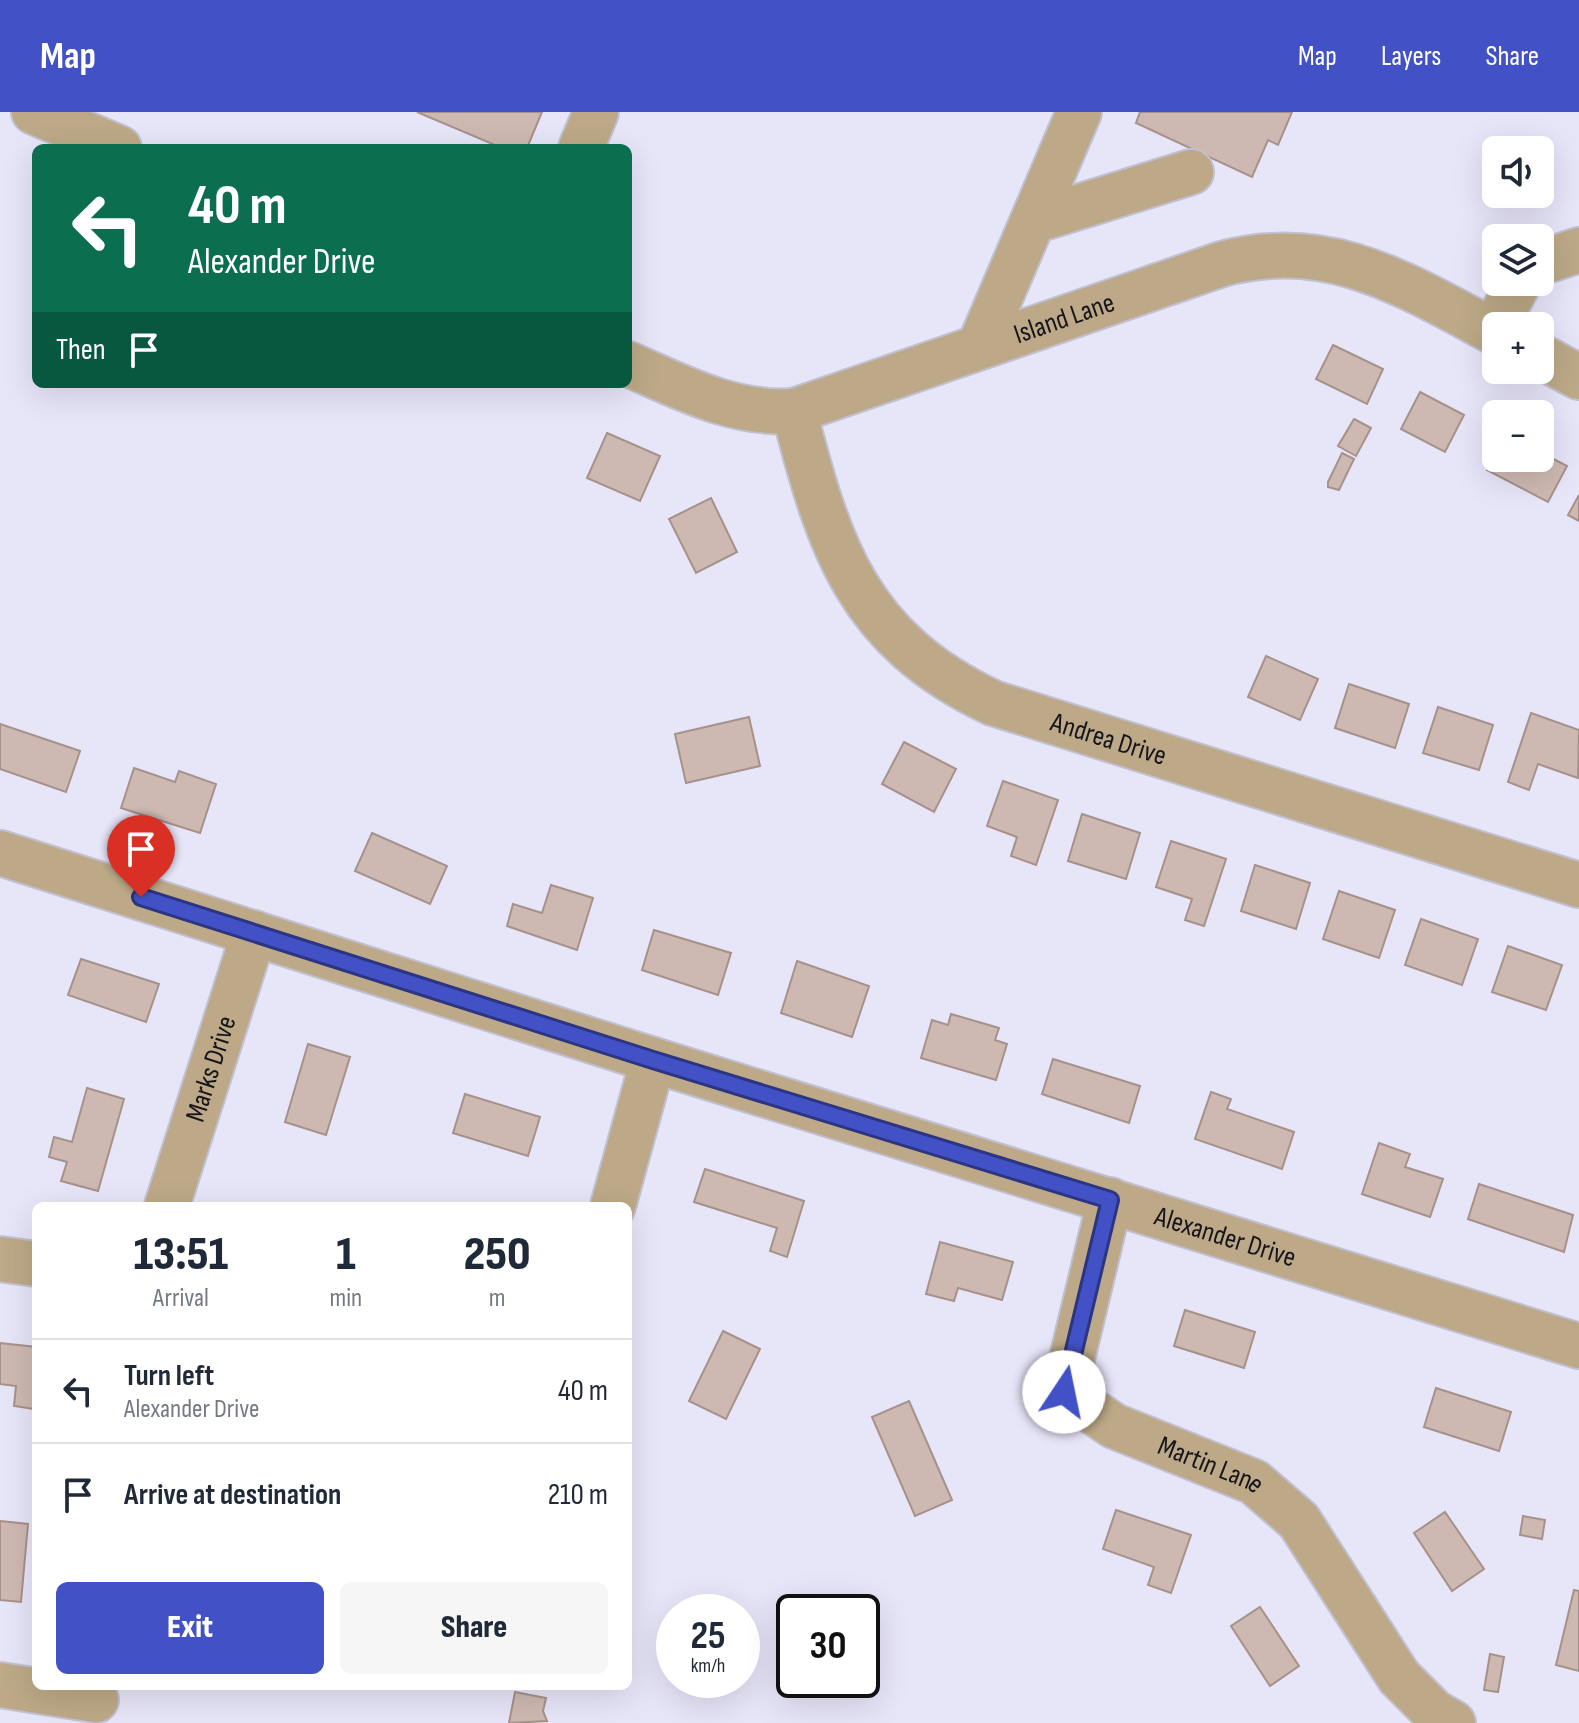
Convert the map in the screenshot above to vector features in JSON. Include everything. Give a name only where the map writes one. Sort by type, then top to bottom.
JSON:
[{"type":"street","points":[[34,112],[110,144]]},
{"type":"street","points":[[583,144],[596,112]]},
{"type":"street","points":[[980,345],[1079,112]]},
{"type":"street","points":[[1033,221],[1191,172]]},
{"type":"street","points":[[1554,258],[1579,250]]},
{"type":"street","name":"Island Lane","points":[[632,366],[719,403],[746,410],[794,411],[1222,264],[1274,255],[1334,259],[1394,279],[1482,323]]},
{"type":"street","points":[[1554,364],[1579,377]]},
{"type":"street","name":"Andrea Drive","points":[[794,411],[814,489],[863,601],[891,635],[922,664],[953,684],[993,703],[1579,885]]},
{"type":"street","name":"Alexander Drive","points":[[0,853],[653,1060],[1579,1346]]},
{"type":"street","name":"Marks Drive","points":[[168,1202],[254,933]]},
{"type":"street","points":[[614,1202],[653,1060]]},
{"type":"street","name":"Martin Lane","points":[[1110,1200],[1064,1392],[1114,1426],[1254,1482],[1299,1521],[1399,1677],[1434,1712],[1453,1723]]},
{"type":"street","points":[[0,1259],[32,1263]]},
{"type":"street","points":[[0,1685],[96,1703]]},
{"type":"building","points":[[417,112],[542,112],[529,144],[493,144]]},
{"type":"building","points":[[1140,112],[1292,112],[1278,145],[1268,140],[1252,177],[1136,123]]},
{"type":"building","points":[[1333,345],[1383,369],[1367,404],[1316,379]]},
{"type":"building","points":[[1420,392],[1464,415],[1445,452],[1401,429]]},
{"type":"building","points":[[1354,419],[1371,428],[1356,456],[1338,446]]},
{"type":"building","points":[[607,433],[660,456],[640,501],[587,478]]},
{"type":"building","points":[[1342,453],[1354,459],[1339,490],[1328,487],[1328,482]]},
{"type":"building","points":[[1554,459],[1567,466],[1548,502],[1491,472],[1554,472]]},
{"type":"building","points":[[1579,495],[1579,521],[1568,515]]},
{"type":"building","points":[[711,498],[737,552],[696,573],[669,519]]},
{"type":"building","points":[[1266,656],[1318,679],[1300,720],[1248,697]]},
{"type":"building","points":[[1349,684],[1409,704],[1395,748],[1335,728]]},
{"type":"building","points":[[1438,707],[1493,725],[1479,770],[1423,753]]},
{"type":"building","points":[[1531,713],[1579,730],[1578,778],[1538,764],[1529,790],[1508,782]]},
{"type":"building","points":[[749,717],[760,766],[686,783],[675,734]]},
{"type":"building","points":[[0,724],[80,751],[66,792],[0,769]]},
{"type":"building","points":[[904,742],[956,769],[934,812],[882,784]]},
{"type":"building","points":[[134,768],[175,782],[179,771],[216,784],[200,833],[121,808]]},
{"type":"building","points":[[1003,781],[1058,800],[1036,865],[1011,856],[1017,837],[987,826]]},
{"type":"building","points":[[1082,814],[1140,833],[1126,879],[1068,861]]},
{"type":"building","points":[[372,833],[447,866],[430,904],[355,871]]},
{"type":"building","points":[[1171,841],[1226,859],[1204,926],[1185,920],[1192,899],[1156,887]]},
{"type":"building","points":[[1255,865],[1310,883],[1296,929],[1241,911]]},
{"type":"building","points":[[551,885],[593,898],[577,950],[507,926],[513,904],[542,913]]},
{"type":"building","points":[[1339,891],[1395,910],[1379,958],[1323,939]]},
{"type":"building","points":[[1421,919],[1478,939],[1462,985],[1405,965]]},
{"type":"building","points":[[654,930],[731,953],[718,995],[642,970]]},
{"type":"building","points":[[1508,946],[1562,965],[1546,1010],[1492,992]]},
{"type":"building","points":[[81,959],[159,984],[146,1022],[68,995]]},
{"type":"building","points":[[797,961],[869,986],[852,1037],[781,1013]]},
{"type":"building","points":[[951,1014],[999,1028],[995,1040],[1007,1044],[996,1080],[921,1058],[932,1020],[948,1025]]},
{"type":"building","points":[[308,1044],[350,1057],[326,1135],[285,1122]]},
{"type":"building","points":[[1053,1059],[1140,1086],[1129,1123],[1042,1094]]},
{"type":"building","points":[[87,1088],[124,1099],[98,1191],[61,1181],[67,1162],[49,1157],[54,1137],[72,1142]]},
{"type":"building","points":[[1211,1092],[1231,1099],[1227,1109],[1294,1132],[1282,1169],[1195,1139]]},
{"type":"building","points":[[465,1094],[540,1117],[528,1156],[453,1133]]},
{"type":"building","points":[[1379,1143],[1410,1154],[1405,1167],[1443,1179],[1430,1217],[1362,1194]]},
{"type":"building","points":[[705,1169],[804,1201],[787,1257],[770,1251],[777,1228],[694,1202]]},
{"type":"building","points":[[1479,1184],[1573,1215],[1564,1252],[1468,1219]]},
{"type":"building","points":[[940,1242],[1013,1262],[1002,1300],[958,1288],[954,1301],[926,1294]]},
{"type":"building","points":[[1185,1310],[1255,1332],[1244,1368],[1174,1346]]},
{"type":"building","points":[[723,1331],[760,1349],[726,1419],[689,1401]]},
{"type":"building","points":[[0,1343],[32,1347],[32,1409],[14,1406],[16,1386],[0,1384]]},
{"type":"building","points":[[1436,1388],[1511,1412],[1499,1451],[1424,1427]]},
{"type":"building","points":[[909,1401],[952,1500],[915,1516],[872,1417]]},
{"type":"building","points":[[1116,1510],[1191,1535],[1171,1593],[1148,1585],[1154,1567],[1103,1549]]},
{"type":"building","points":[[1445,1512],[1484,1569],[1452,1591],[1414,1533]]},
{"type":"building","points":[[1523,1516],[1545,1520],[1542,1539],[1520,1535]]},
{"type":"building","points":[[0,1521],[28,1524],[21,1602],[0,1600]]},
{"type":"building","points":[[1574,1590],[1579,1591],[1579,1671],[1556,1665]]},
{"type":"building","points":[[1260,1607],[1299,1666],[1270,1686],[1231,1626]]},
{"type":"building","points":[[1490,1654],[1504,1657],[1498,1692],[1484,1690]]},
{"type":"building","points":[[515,1692],[546,1698],[543,1711],[547,1721],[509,1723]]},
{"type":"route","points":[[141,897],[653,1060],[1110,1200],[1064,1392]]}]
